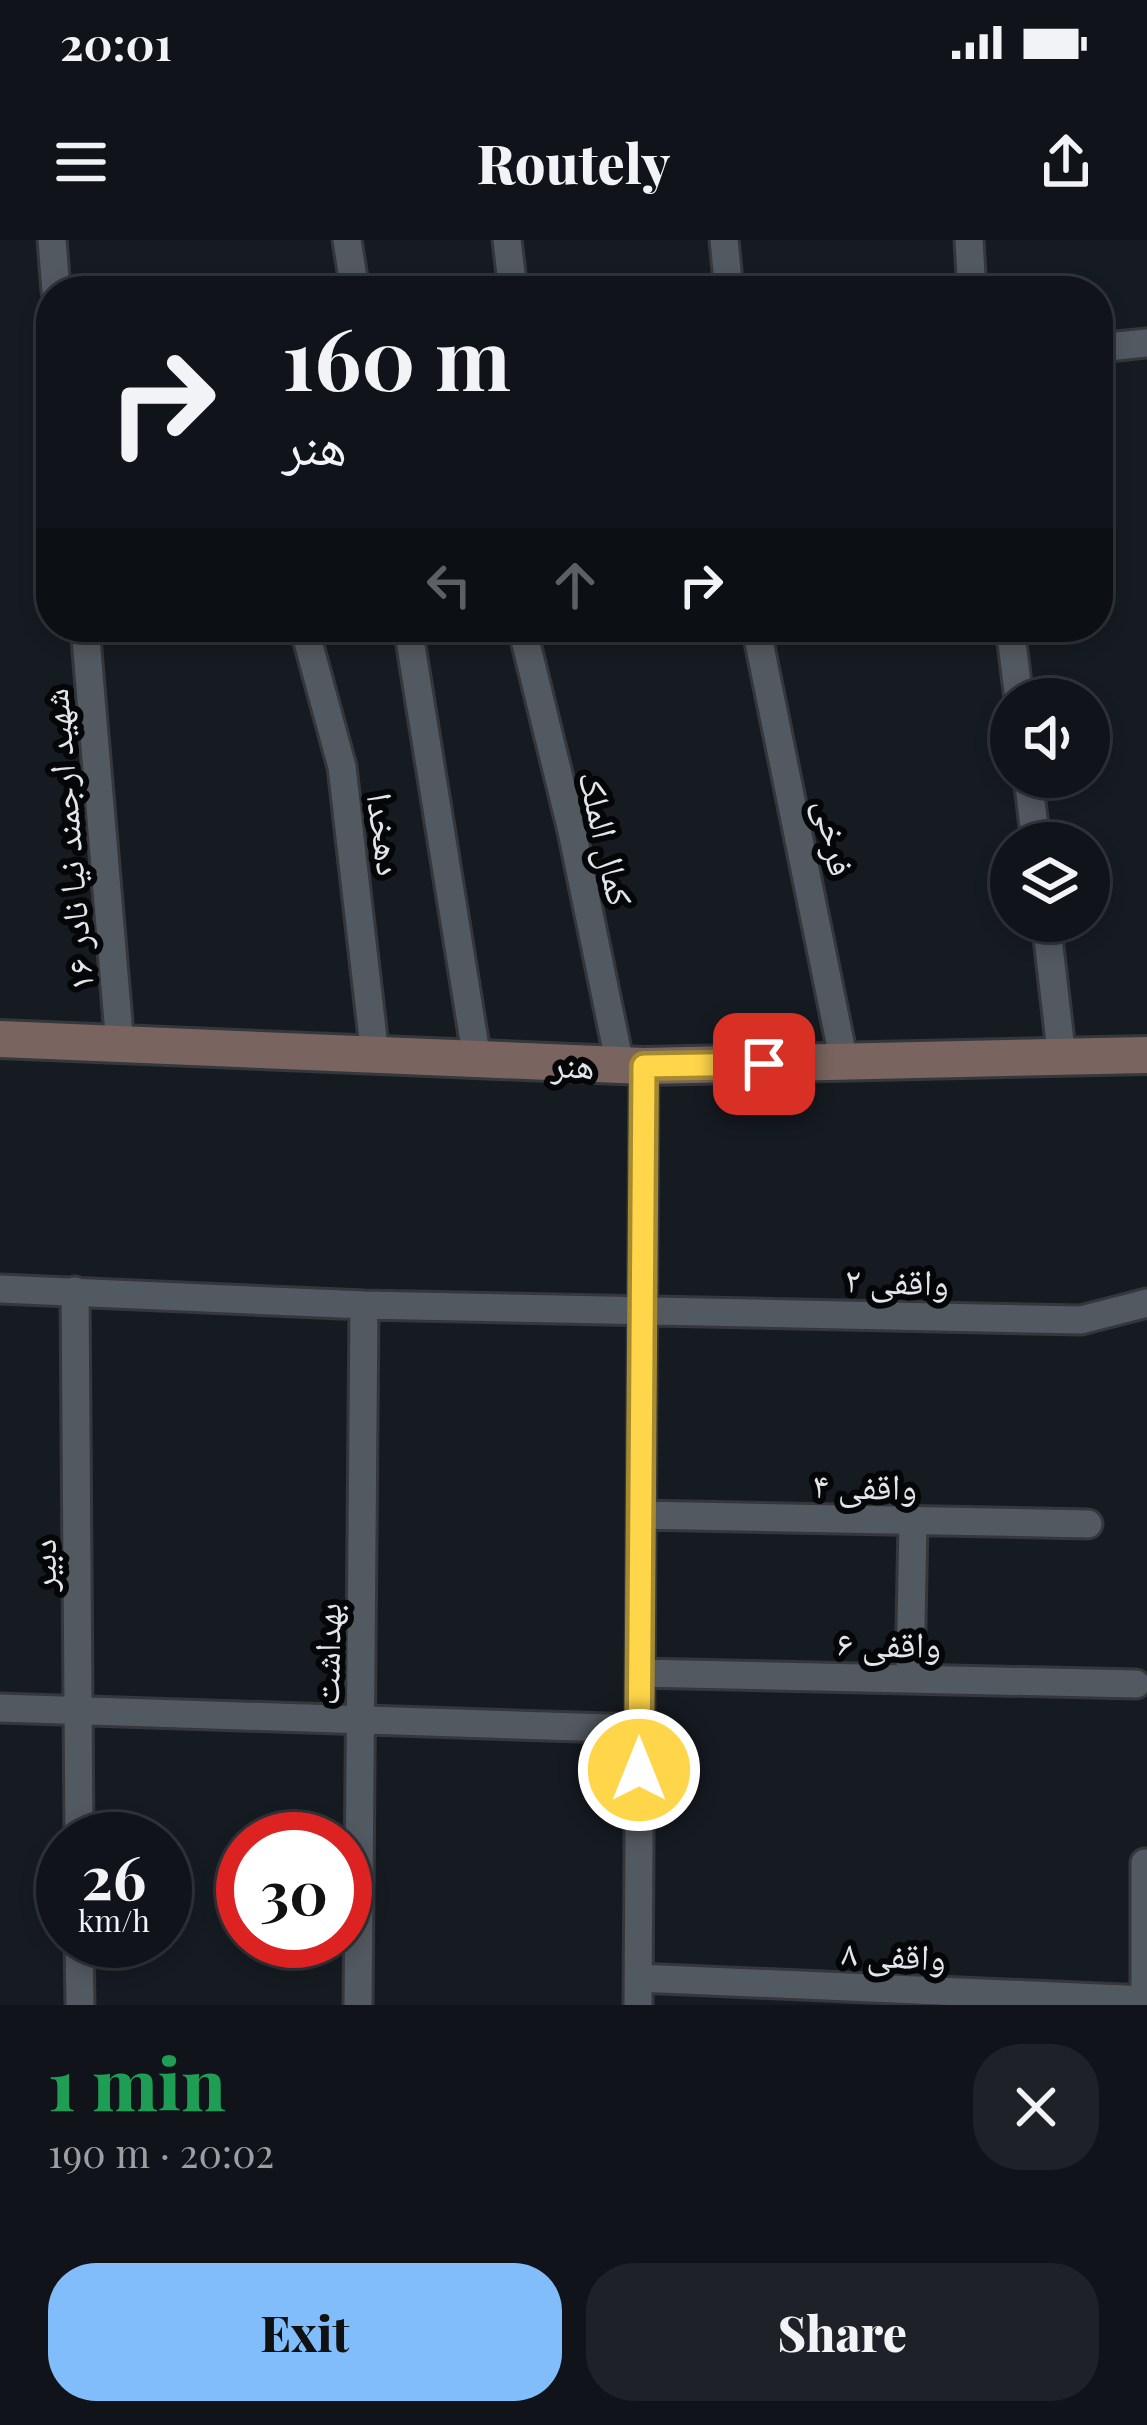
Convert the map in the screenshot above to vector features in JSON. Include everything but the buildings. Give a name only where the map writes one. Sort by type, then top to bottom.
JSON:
[{"type":"main road","name":"هنر","points":[[0,1040],[632,1065],[1147,1055]]},
{"type":"street","points":[[52,240],[55,276]]},
{"type":"street","points":[[347,240],[353,276]]},
{"type":"street","points":[[506,240],[511,276]]},
{"type":"street","points":[[724,240],[728,276]]},
{"type":"street","points":[[968,240],[971,276]]},
{"type":"street","points":[[1113,346],[1147,343]]},
{"type":"street","name":"شهید ارجمند نیا نادر ۱۶","points":[[86,642],[120,1046]]},
{"type":"street","name":"دهخدا","points":[[308,642],[341,767],[375,1056]]},
{"type":"street","points":[[411,642],[477,1060]]},
{"type":"street","name":"کمال الملک","points":[[526,642],[632,1065],[642,1309],[638,1991]]},
{"type":"street","name":"فرخی","points":[[759,642],[844,1063]]},
{"type":"street","points":[[1012,642],[1016,678]]},
{"type":"street","points":[[1048,942],[1062,1059]]},
{"type":"street","name":"واقفی ۲","points":[[0,1289],[364,1305],[1081,1320],[1147,1303]]},
{"type":"street","name":"دبیر","points":[[75,1291],[79,1812]]},
{"type":"street","name":"بهداشت","points":[[358,2005],[364,1305]]},
{"type":"street","name":"واقفی ۴","points":[[641,1515],[1088,1524]]},
{"type":"street","points":[[910,1678],[914,1521]]},
{"type":"street","name":"واقفی ۶","points":[[640,1673],[1136,1684]]},
{"type":"street","points":[[0,1708],[639,1729]]},
{"type":"street","points":[[1145,1863],[1146,2002]]},
{"type":"street","points":[[79,1968],[80,2005]]},
{"type":"street","name":"واقفی ۸","points":[[638,1991],[1146,2002]]},
{"type":"route","points":[[639,1770],[644,1066],[764,1064]]}]
